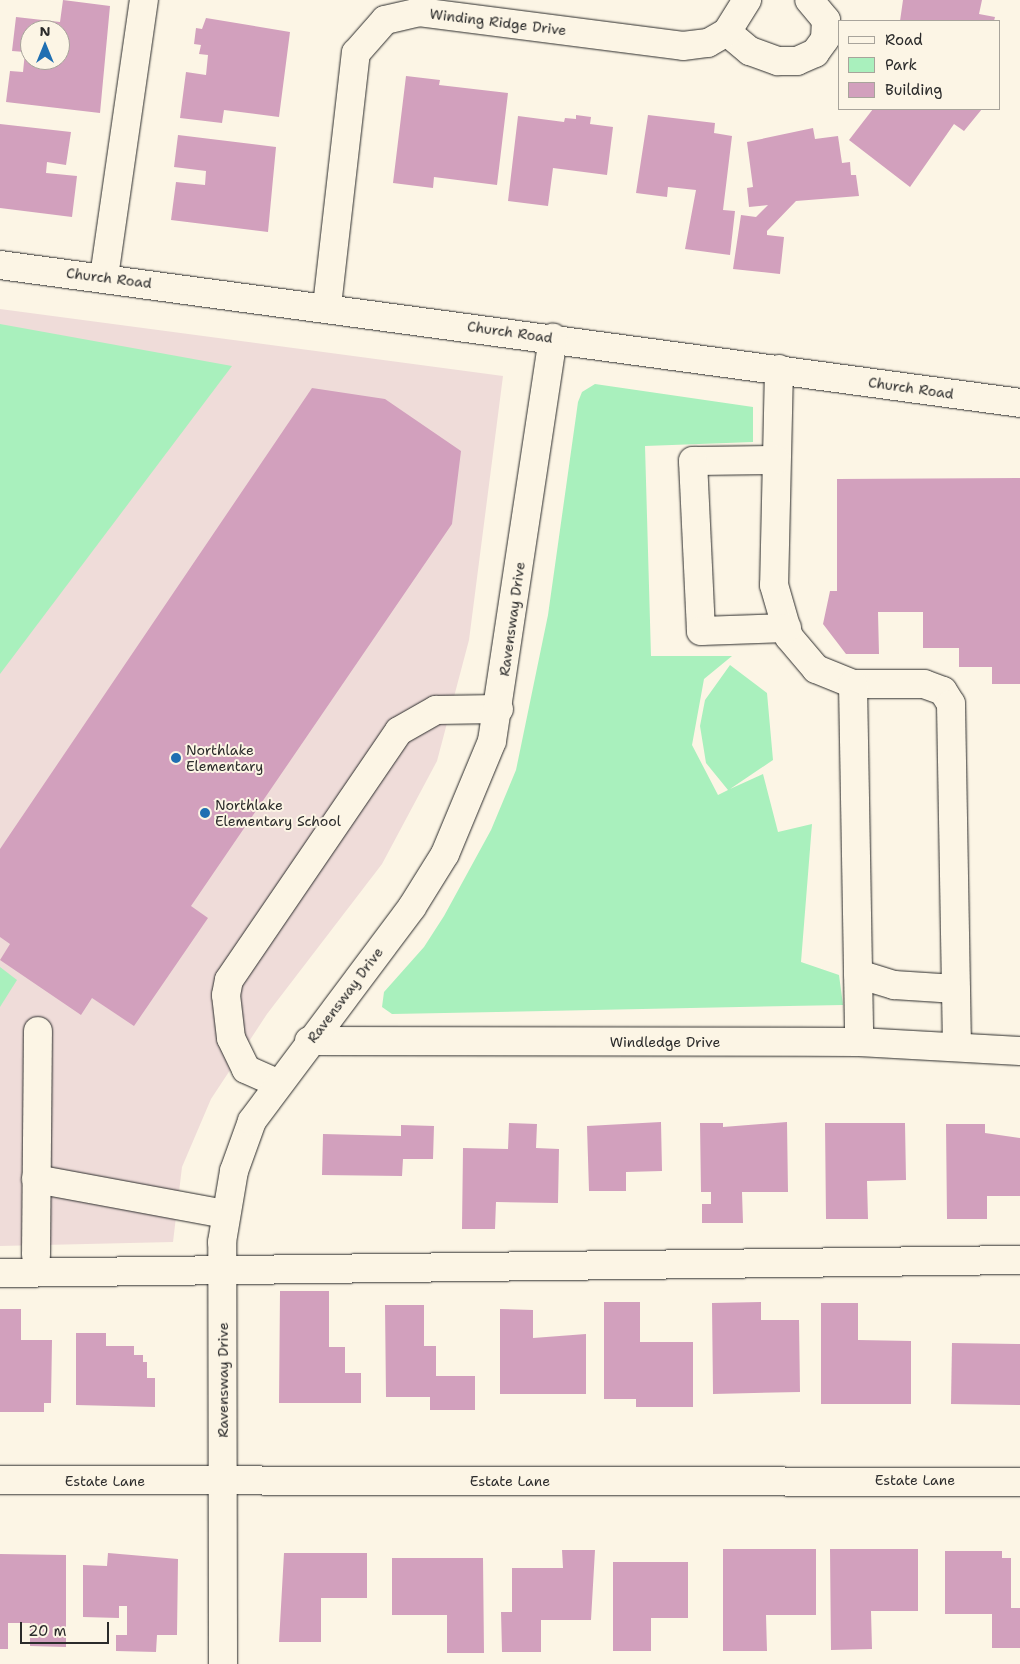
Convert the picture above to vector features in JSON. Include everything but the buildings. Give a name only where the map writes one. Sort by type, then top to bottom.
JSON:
[{"type":"street","points":[[104,278],[144,0]]},
{"type":"street","points":[[747,0],[727,32],[750,51],[778,61],[797,61],[815,53],[825,39],[826,20],[809,0]]},
{"type":"street","name":"Winding Ridge Drive","points":[[327,306],[356,53],[385,20],[419,12],[682,46],[708,43],[727,32]]},
{"type":"street","name":"Church Road","points":[[0,265],[327,306],[1020,403]]},
{"type":"street","name":"Ravensway Drive","points":[[223,1664],[222,1270],[225,1214],[252,1122],[277,1083],[412,907],[445,854],[492,741],[499,709],[553,338]]},
{"type":"street","points":[[780,369],[774,585],[786,628],[816,669],[853,684],[924,684],[943,691],[951,704],[956,1045]]},
{"type":"street","points":[[776,460],[693,461],[701,631],[786,628]]},
{"type":"street","points":[[853,684],[859,1042]]},
{"type":"street","points":[[277,1083],[246,1069],[231,1038],[226,995],[229,980],[399,731],[436,710],[499,709]]},
{"type":"street","points":[[858,974],[894,985],[956,989]]},
{"type":"street","points":[[36,1255],[38,1031]]},
{"type":"street","name":"Windledge Drive","points":[[309,1041],[859,1042],[956,1045],[1020,1051]]},
{"type":"street","points":[[36,1179],[225,1214]]},
{"type":"street","points":[[0,1273],[1020,1260]]},
{"type":"street","name":"Estate Lane","points":[[0,1480],[1020,1482]]},
{"type":"shaded area","name":"Northlake Elementary School","points":[[0,309],[503,376],[469,640],[437,761],[382,864],[267,1014],[211,1099],[182,1167],[173,1242],[0,1246]]},
{"type":"green space","points":[[0,324],[232,366],[0,674]]},
{"type":"green space","points":[[595,384],[753,407],[753,442],[645,446],[651,656],[732,656],[704,679],[692,745],[718,795],[728,790],[706,763],[700,726],[705,700],[730,665],[767,693],[773,760],[730,789],[763,774],[778,832],[812,824],[801,962],[839,975],[843,1005],[392,1014],[382,1007],[384,992],[424,947],[444,916],[491,830],[516,770],[548,615],[578,402],[582,392]]},
{"type":"green space","points":[[0,967],[17,980],[0,1007]]},
{"type":"place","name":"Northlake Elementary","points":[[176,758]]},
{"type":"place","name":"Northlake Elementary School","points":[[205,813]]}]
